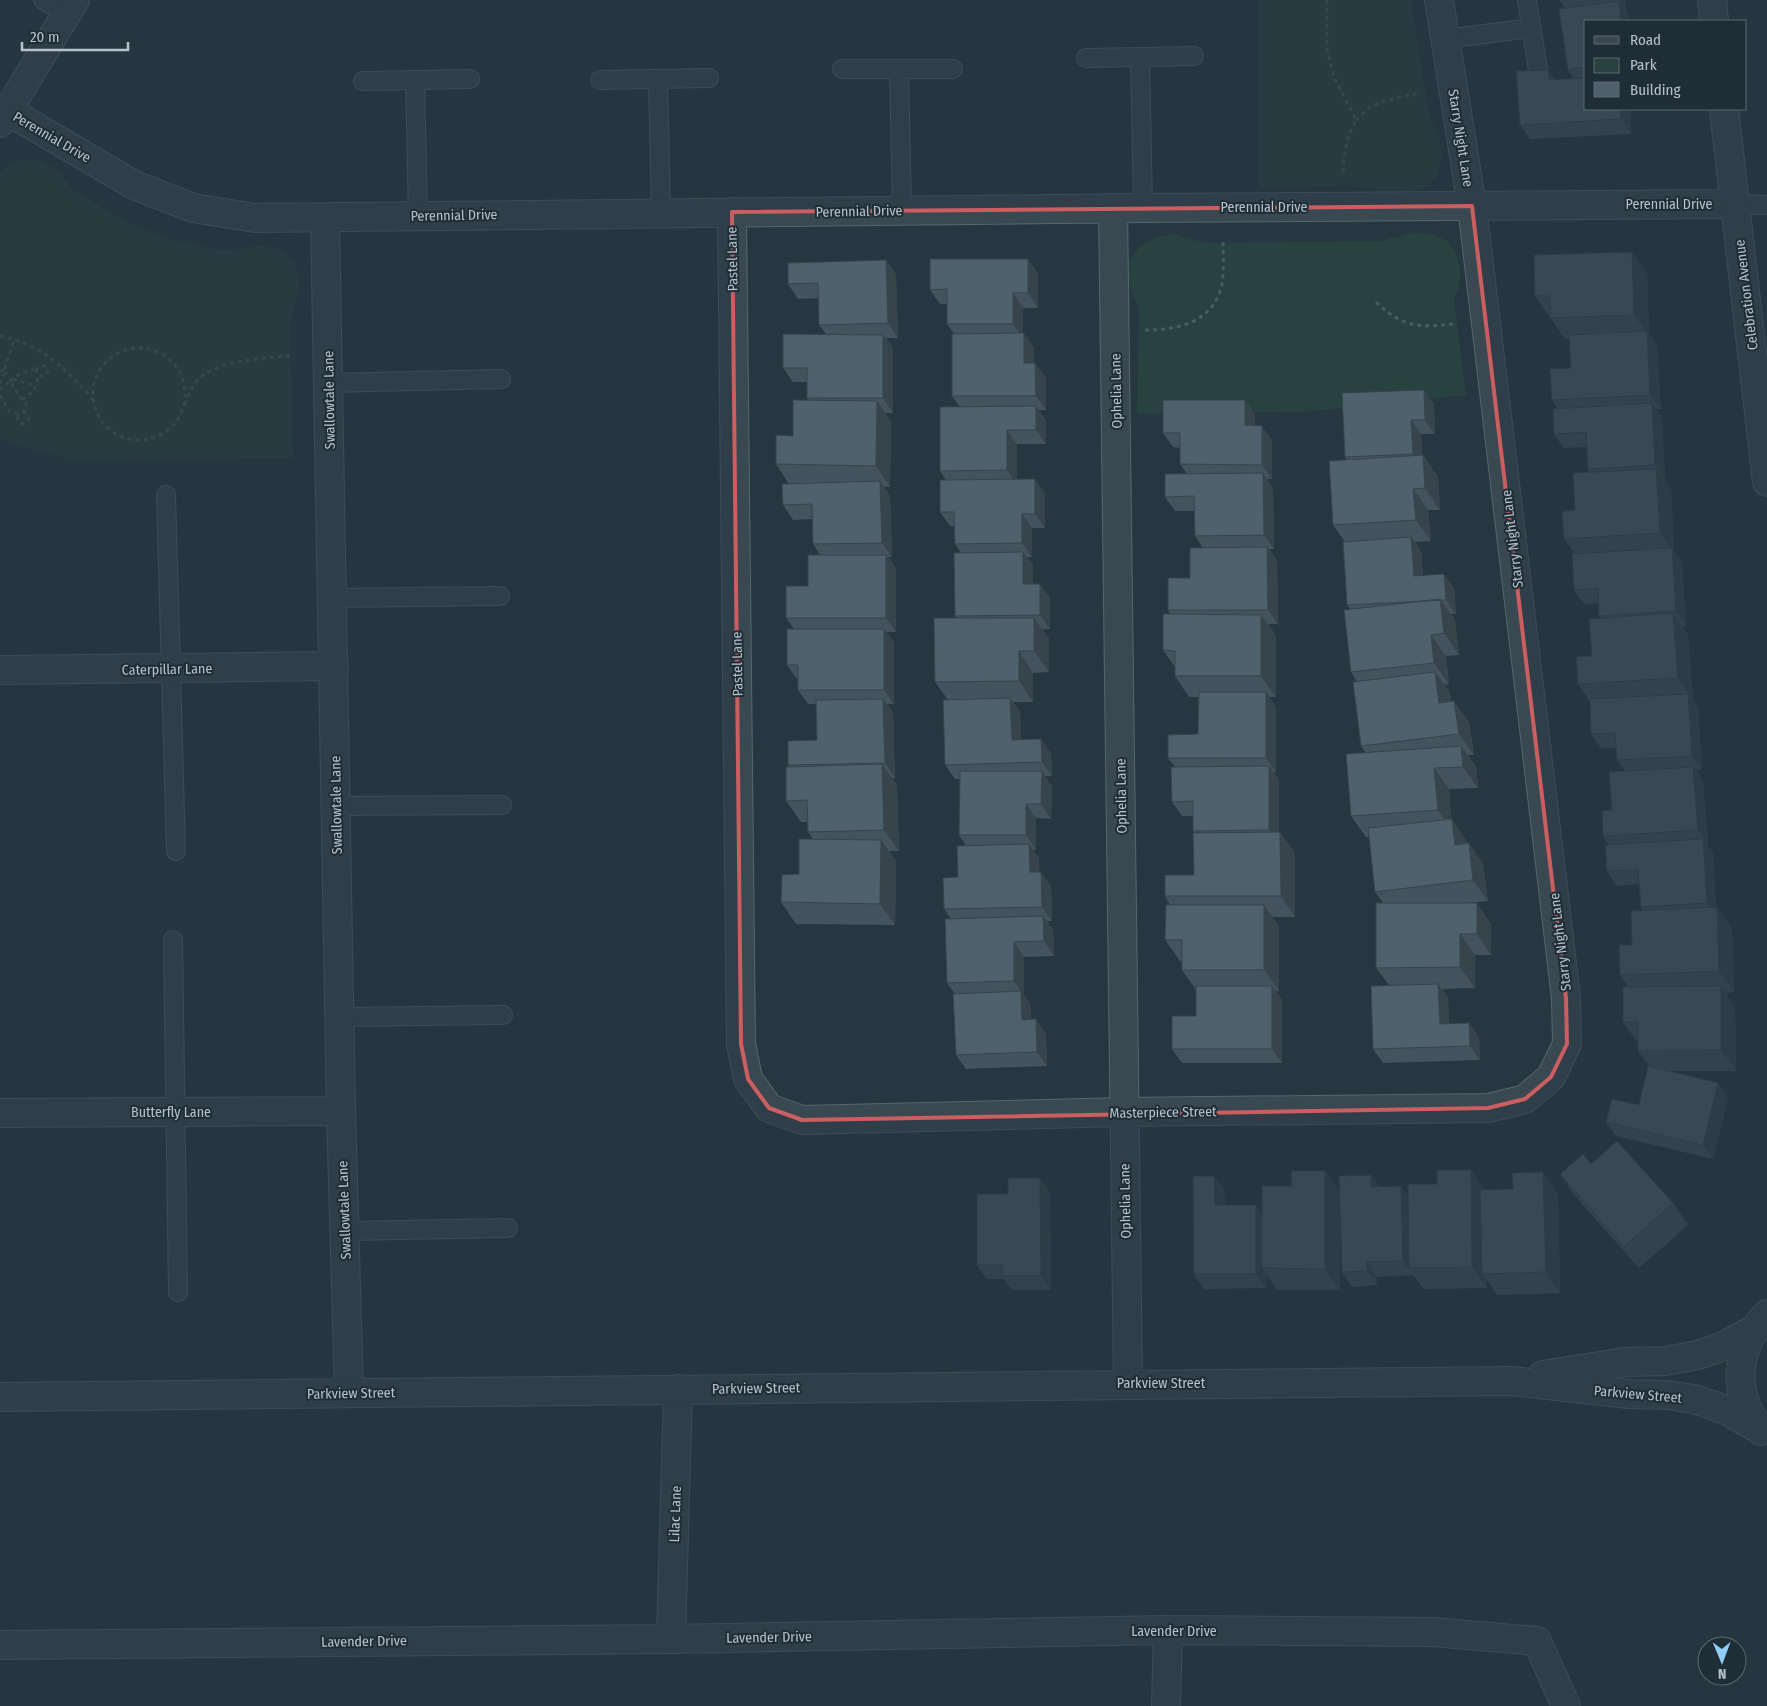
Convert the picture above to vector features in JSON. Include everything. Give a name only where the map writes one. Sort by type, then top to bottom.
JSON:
[{"type":"street","name":"Starry Night Lane","points":[[1439,0],[1472,206],[1566,998],[1567,1044],[1551,1077]]},
{"type":"street","points":[[1712,0],[1714,20]]},
{"type":"street","points":[[4,117],[71,7]]},
{"type":"street","name":"Celebration Avenue","points":[[1724,110],[1767,482]]},
{"type":"street","name":"Perennial Drive","points":[[4,117],[134,184],[193,208],[255,218],[1113,208],[1735,204]]},
{"type":"street","name":"Ophelia Lane","points":[[1113,208],[1128,1384]]},
{"type":"street","name":"Pastel Lane","points":[[732,212],[741,1044],[748,1078],[769,1108]]},
{"type":"street","name":"Swallowtale Lane","points":[[325,218],[339,1017],[349,1393]]},
{"type":"street","name":"Caterpillar Lane","points":[[0,670],[334,666]]},
{"type":"street","name":"Masterpiece Street","points":[[769,1108],[802,1120],[1124,1112],[1488,1108],[1526,1099],[1551,1077]]},
{"type":"street","name":"Butterfly Lane","points":[[0,1113],[341,1111]]},
{"type":"street","points":[[1762,1432],[1745,1405],[1740,1380],[1743,1354],[1763,1318]]},
{"type":"street","name":"Parkview Street","points":[[1512,1381],[1625,1362],[1666,1361],[1690,1356],[1724,1346],[1763,1318]]},
{"type":"street","name":"Parkview Street","points":[[0,1396],[1512,1381],[1628,1394],[1667,1395],[1694,1399],[1726,1410],[1762,1432]]},
{"type":"street","name":"Lilac Lane","points":[[672,1638],[678,1389]]},
{"type":"street","points":[[1166,1706],[1168,1630]]},
{"type":"street","name":"Lavender Drive","points":[[0,1645],[672,1638],[1168,1630],[1433,1632],[1537,1641],[1566,1706]]},
{"type":"lane","points":[[43,0],[71,7]]},
{"type":"lane","points":[[1527,0],[1540,83]]},
{"type":"lane","points":[[1446,39],[1531,28]]},
{"type":"lane","points":[[1086,58],[1194,56]]},
{"type":"lane","points":[[1140,57],[1143,208]]},
{"type":"lane","points":[[842,69],[952,69]]},
{"type":"lane","points":[[899,69],[902,211]]},
{"type":"lane","points":[[600,80],[709,78]]},
{"type":"lane","points":[[363,81],[470,79]]},
{"type":"lane","points":[[658,79],[661,213]]},
{"type":"lane","points":[[415,80],[418,216]]},
{"type":"lane","points":[[1735,204],[1767,205]]},
{"type":"lane","points":[[328,382],[501,380]]},
{"type":"lane","points":[[166,495],[176,851]]},
{"type":"lane","points":[[333,598],[500,596]]},
{"type":"lane","points":[[336,806],[502,805]]},
{"type":"lane","points":[[173,940],[178,1292]]},
{"type":"lane","points":[[339,1017],[503,1015]]},
{"type":"lane","points":[[345,1231],[508,1228]]},
{"type":"path","points":[[1327,0],[1327,50],[1334,77],[1356,120]]},
{"type":"path","points":[[1342,206],[1344,154],[1348,134],[1356,120],[1371,106],[1394,98],[1453,88]]},
{"type":"path","points":[[1115,330],[1175,328],[1193,322],[1207,312],[1216,300],[1222,285],[1224,207]]},
{"type":"path","points":[[1376,302],[1389,314],[1402,322],[1417,325],[1486,321]]},
{"type":"path","points":[[0,336],[31,346],[52,358],[94,400]]},
{"type":"path","points":[[0,384],[2,375],[6,373],[4,370],[14,340]]},
{"type":"path","points":[[184,407],[185,391],[182,377],[174,364],[164,355],[150,350],[135,349],[122,352],[109,360],[100,371],[95,384],[94,400],[98,415],[107,428],[121,436],[136,440],[152,439],[166,432],[177,421],[184,407],[196,382],[207,373],[232,363],[267,357],[328,355]]},
{"type":"path","points":[[0,390],[21,373],[37,369],[42,365],[46,366],[47,370],[44,376],[38,374]]},
{"type":"path","points":[[22,400],[36,386],[37,369]]},
{"type":"path","points":[[11,380],[36,386]]},
{"type":"path","points":[[0,395],[10,412],[22,413],[26,403],[22,400],[11,380]]},
{"type":"highlighted area","points":[[1472,206],[1566,998],[1567,1044],[1551,1077],[1525,1099],[1488,1108],[802,1120],[769,1108],[748,1079],[741,1044],[732,212]]},
{"type":"green space","points":[[1257,0],[1411,0],[1429,115],[1439,138],[1442,156],[1438,175],[1423,189],[1400,194],[1352,186],[1259,188]]},
{"type":"green space","points":[[23,159],[41,161],[56,169],[73,190],[140,228],[170,239],[224,251],[259,246],[277,248],[292,260],[299,275],[299,291],[290,322],[293,458],[74,461],[0,439],[0,173],[7,166]]},
{"type":"green space","points":[[1414,232],[1432,235],[1448,242],[1454,250],[1458,261],[1460,283],[1454,298],[1466,395],[1303,412],[1137,414],[1139,309],[1127,277],[1130,261],[1139,247],[1155,238],[1172,234],[1206,243],[1381,241]]},
{"type":"building","points":[[1619,1],[1621,20],[1584,20],[1584,67],[1568,70],[1559,9]]},
{"type":"building","points":[[1548,70],[1549,80],[1584,78],[1584,110],[1620,110],[1621,119],[1520,125],[1516,71]]},
{"type":"building","points":[[1632,252],[1634,315],[1551,318],[1550,296],[1535,296],[1534,255]]},
{"type":"building","points":[[930,259],[1028,259],[1028,293],[1013,293],[1013,324],[947,324],[947,289],[930,290]]},
{"type":"building","points":[[886,260],[888,323],[819,325],[818,283],[788,284],[788,263]]},
{"type":"building","points":[[1647,331],[1650,395],[1552,400],[1550,369],[1571,368],[1569,335]]},
{"type":"building","points":[[1024,333],[1024,363],[1035,363],[1036,396],[952,396],[952,334]]},
{"type":"building","points":[[783,334],[883,335],[883,398],[807,398],[807,368],[783,368]]},
{"type":"building","points":[[1424,390],[1425,420],[1411,420],[1413,454],[1345,457],[1342,393]]},
{"type":"building","points":[[793,400],[877,401],[876,466],[776,464],[776,435],[793,436]]},
{"type":"building","points":[[1163,400],[1245,400],[1245,425],[1262,426],[1262,465],[1180,464],[1180,433],[1163,433]]},
{"type":"building","points":[[1652,403],[1655,465],[1588,469],[1586,432],[1554,434],[1553,409]]},
{"type":"building","points":[[1036,406],[1036,430],[1007,430],[1007,470],[940,471],[940,407]]},
{"type":"building","points":[[1423,455],[1425,488],[1413,489],[1416,520],[1333,525],[1329,461]]},
{"type":"building","points":[[1656,469],[1660,533],[1564,539],[1562,511],[1575,510],[1573,473]]},
{"type":"building","points":[[1263,473],[1264,535],[1195,536],[1194,496],[1165,497],[1165,474]]},
{"type":"building","points":[[1035,479],[1035,514],[1022,514],[1022,543],[955,544],[954,512],[940,512],[940,480]]},
{"type":"building","points":[[880,481],[882,543],[813,544],[812,504],[783,505],[782,484]]},
{"type":"building","points":[[1411,537],[1414,576],[1444,574],[1446,600],[1347,605],[1343,542]]},
{"type":"building","points":[[1267,547],[1268,610],[1168,610],[1168,578],[1190,578],[1190,548]]},
{"type":"building","points":[[1672,548],[1676,611],[1599,616],[1598,588],[1574,590],[1572,554]]},
{"type":"building","points":[[1023,552],[1023,584],[1040,584],[1040,615],[955,616],[954,553]]},
{"type":"building","points":[[808,555],[886,555],[886,618],[786,618],[786,586],[808,586]]},
{"type":"building","points":[[1440,599],[1444,633],[1431,635],[1434,663],[1351,672],[1344,610]]},
{"type":"building","points":[[1673,613],[1678,678],[1578,684],[1576,657],[1592,656],[1589,619]]},
{"type":"building","points":[[1163,614],[1261,615],[1261,676],[1175,676],[1175,651],[1163,650]]},
{"type":"building","points":[[934,618],[1034,618],[1034,651],[1019,651],[1019,681],[935,682]]},
{"type":"building","points":[[787,629],[884,629],[884,690],[798,690],[798,665],[787,665]]},
{"type":"building","points":[[1435,672],[1439,703],[1454,701],[1459,734],[1361,746],[1353,682]]},
{"type":"building","points":[[1199,692],[1266,692],[1266,758],[1168,758],[1168,735],[1198,734]]},
{"type":"building","points":[[1688,694],[1692,756],[1617,760],[1615,733],[1591,734],[1590,699]]},
{"type":"building","points":[[1010,698],[1012,740],[1041,739],[1042,762],[945,765],[943,700]]},
{"type":"building","points":[[883,699],[885,763],[788,765],[788,741],[817,740],[816,700]]},
{"type":"building","points":[[1461,746],[1463,767],[1434,768],[1438,810],[1351,816],[1346,754]]},
{"type":"building","points":[[882,764],[884,830],[808,832],[807,800],[786,801],[786,767]]},
{"type":"building","points":[[1269,766],[1269,830],[1193,831],[1193,801],[1172,802],[1171,767]]},
{"type":"building","points":[[1693,767],[1698,830],[1603,836],[1602,811],[1612,810],[1609,772]]},
{"type":"building","points":[[960,771],[1042,771],[1041,804],[1026,804],[1026,835],[959,835]]},
{"type":"building","points":[[1452,819],[1455,845],[1469,843],[1473,880],[1375,892],[1368,828]]},
{"type":"building","points":[[1280,832],[1281,896],[1165,896],[1165,875],[1194,875],[1193,833]]},
{"type":"building","points":[[799,839],[881,840],[880,904],[781,902],[782,875],[799,874]]},
{"type":"building","points":[[1703,839],[1707,903],[1641,907],[1638,870],[1607,871],[1605,845]]},
{"type":"building","points":[[1029,844],[1030,872],[1041,872],[1042,907],[944,909],[943,878],[958,877],[957,846]]},
{"type":"building","points":[[1376,903],[1477,903],[1477,934],[1460,934],[1460,967],[1376,968]]},
{"type":"building","points":[[1166,905],[1264,905],[1264,970],[1182,970],[1182,940],[1165,940]]},
{"type":"building","points":[[1717,907],[1719,971],[1620,975],[1619,945],[1632,945],[1631,911]]},
{"type":"building","points":[[1043,916],[1044,941],[1014,942],[1014,981],[947,983],[945,919]]},
{"type":"building","points":[[1438,984],[1440,1024],[1469,1023],[1470,1046],[1373,1049],[1371,986]]},
{"type":"building","points":[[1196,986],[1272,986],[1272,1049],[1172,1049],[1172,1016],[1196,1016]]},
{"type":"building","points":[[1721,986],[1721,1050],[1638,1051],[1638,1022],[1623,1022],[1623,987]]},
{"type":"building","points":[[1021,991],[1022,1020],[1036,1019],[1037,1052],[956,1055],[953,994]]},
{"type":"building","points":[[1648,1066],[1718,1083],[1703,1145],[1606,1122],[1612,1099],[1639,1105]]},
{"type":"building","points":[[1617,1141],[1673,1203],[1624,1247],[1560,1174],[1583,1154],[1591,1164]]},
{"type":"building","points":[[1437,1170],[1471,1170],[1472,1267],[1409,1268],[1408,1184],[1437,1184]]},
{"type":"building","points":[[1291,1171],[1325,1171],[1325,1269],[1262,1268],[1262,1186],[1292,1186]]},
{"type":"building","points":[[1543,1172],[1546,1272],[1482,1274],[1480,1190],[1513,1189],[1512,1173]]},
{"type":"building","points":[[1371,1175],[1371,1187],[1401,1186],[1403,1261],[1367,1262],[1367,1271],[1342,1272],[1339,1176]]},
{"type":"building","points":[[1193,1176],[1214,1176],[1215,1205],[1256,1205],[1256,1274],[1194,1274]]},
{"type":"building","points":[[1008,1178],[1040,1178],[1041,1276],[1002,1276],[1002,1265],[977,1265],[977,1194],[1008,1194]]}]
